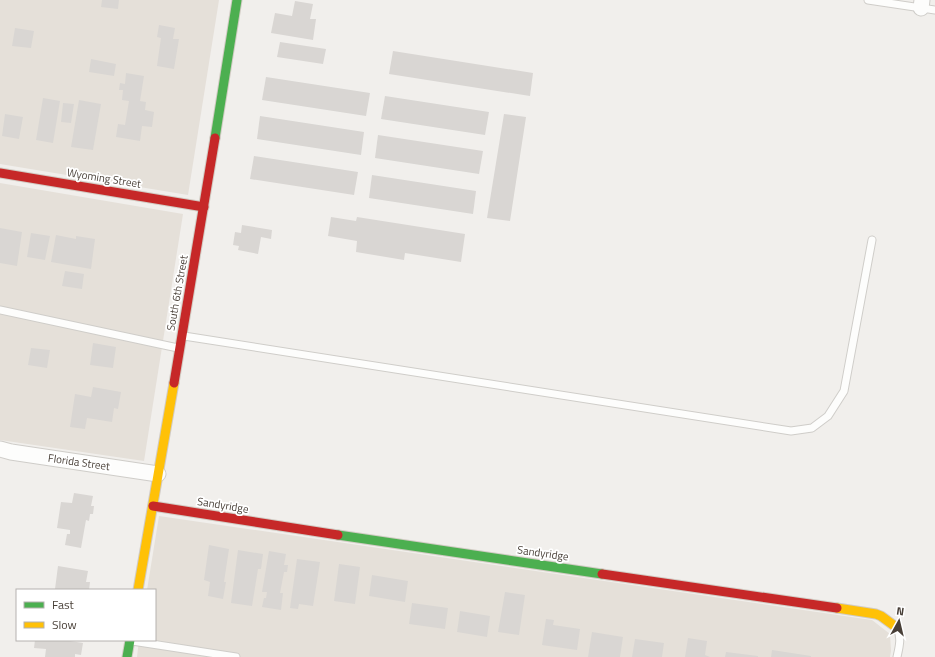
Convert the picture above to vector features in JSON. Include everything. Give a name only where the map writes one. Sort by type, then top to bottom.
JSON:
[{"type":"street","name":"South 6th Street","points":[[138,589],[204,207],[237,0]]},
{"type":"street","name":"Wyoming Street","points":[[0,173],[204,207]]},
{"type":"street","name":"Florida Street","points":[[0,449],[19,454],[158,474]]},
{"type":"street","name":"Sandyridge","points":[[152,506],[664,583],[842,608],[876,614],[896,627]]},
{"type":"street","points":[[127,657],[130,641]]},
{"type":"lane","points":[[868,0],[926,6]]},
{"type":"lane","points":[[182,335],[791,431],[812,428],[828,416],[844,391],[872,240]]},
{"type":"lane","points":[[0,310],[180,348]]},
{"type":"lane","points":[[896,627],[899,632],[900,644],[897,657]]},
{"type":"lane","points":[[136,641],[236,657]]},
{"type":"shaded area","points":[[0,0],[219,0],[188,195],[0,164]]},
{"type":"shaded area","points":[[0,183],[183,214],[144,461],[0,440]]},
{"type":"shaded area","points":[[159,516],[872,620],[890,634],[891,651],[890,657],[137,657],[139,641],[156,641],[156,589],[147,589]]},
{"type":"building","points":[[102,0],[119,0],[118,9],[101,7]]},
{"type":"building","points":[[295,1],[313,4],[310,19],[316,19],[313,40],[271,33],[275,13],[292,16]]},
{"type":"building","points":[[159,25],[175,28],[173,39],[179,39],[174,69],[157,66],[161,38],[157,37]]},
{"type":"building","points":[[15,28],[34,31],[31,48],[12,46]]},
{"type":"building","points":[[280,42],[326,49],[323,64],[277,57]]},
{"type":"building","points":[[393,51],[533,73],[530,96],[389,74]]},
{"type":"building","points":[[91,59],[116,64],[114,76],[89,72]]},
{"type":"building","points":[[126,73],[144,76],[140,101],[146,102],[145,110],[154,112],[152,127],[142,126],[140,141],[116,137],[118,124],[125,125],[129,101],[122,100],[123,90],[119,90],[120,83],[125,84]]},
{"type":"building","points":[[266,77],[370,93],[366,116],[262,100]]},
{"type":"building","points":[[385,96],[489,112],[485,135],[381,119]]},
{"type":"building","points":[[43,98],[60,101],[53,143],[36,140]]},
{"type":"building","points":[[79,100],[101,104],[93,150],[71,147]]},
{"type":"building","points":[[63,103],[74,104],[71,123],[61,122]]},
{"type":"building","points":[[5,114],[23,117],[19,139],[2,136]]},
{"type":"building","points":[[504,114],[526,117],[510,221],[487,218]]},
{"type":"building","points":[[260,116],[364,132],[361,155],[257,139]]},
{"type":"building","points":[[378,135],[483,151],[479,174],[375,158]]},
{"type":"building","points":[[254,156],[358,172],[354,195],[250,179]]},
{"type":"building","points":[[372,175],[476,191],[473,214],[369,198]]},
{"type":"building","points":[[331,217],[356,221],[357,217],[465,234],[461,262],[405,253],[404,260],[356,252],[357,241],[328,236]]},
{"type":"building","points":[[242,225],[272,230],[271,239],[261,237],[258,254],[238,250],[239,246],[233,245],[235,232],[241,233]]},
{"type":"building","points":[[0,228],[22,232],[17,266],[0,263]]},
{"type":"building","points":[[31,233],[50,236],[45,260],[27,257]]},
{"type":"building","points":[[56,235],[76,239],[76,236],[95,239],[91,269],[51,262]]},
{"type":"building","points":[[65,271],[84,274],[82,289],[62,286]]},
{"type":"building","points":[[93,343],[116,347],[113,368],[90,365]]},
{"type":"building","points":[[31,348],[50,350],[47,368],[28,365]]},
{"type":"building","points":[[93,387],[121,392],[118,409],[114,408],[112,422],[87,418],[85,429],[70,427],[75,394],[91,397]]},
{"type":"building","points":[[74,493],[93,496],[91,506],[94,506],[93,514],[90,514],[89,521],[86,520],[81,548],[65,545],[67,534],[70,534],[70,530],[57,528],[61,502],[72,503]]},
{"type":"building","points":[[209,545],[229,549],[223,599],[208,596],[210,582],[204,580]]},
{"type":"building","points":[[238,550],[263,554],[261,569],[258,569],[252,606],[231,603]]},
{"type":"building","points":[[269,551],[286,554],[284,565],[288,565],[287,572],[284,572],[280,593],[283,593],[281,610],[262,607],[267,592],[262,592]]},
{"type":"building","points":[[297,559],[320,562],[313,606],[299,604],[298,609],[290,608]]},
{"type":"building","points":[[339,564],[360,567],[355,604],[334,601]]},
{"type":"building","points":[[58,566],[88,571],[86,582],[90,582],[89,589],[55,589]]},
{"type":"building","points":[[372,575],[408,581],[405,602],[369,596]]},
{"type":"building","points":[[505,592],[525,595],[519,635],[498,632]]},
{"type":"building","points":[[412,603],[448,608],[445,629],[409,624]]},
{"type":"building","points":[[460,611],[490,616],[487,637],[457,632]]},
{"type":"building","points":[[546,619],[554,620],[553,625],[580,629],[577,650],[542,645]]},
{"type":"building","points":[[592,632],[623,637],[620,657],[588,657]]},
{"type":"building","points":[[688,638],[707,641],[705,655],[710,657],[685,657]]},
{"type":"building","points":[[635,639],[664,643],[662,657],[632,657]]},
{"type":"building","points":[[35,641],[70,641],[83,643],[81,655],[75,654],[75,657],[45,657],[46,649],[34,648]]},
{"type":"building","points":[[772,650],[811,656],[811,657],[771,657]]},
{"type":"building","points":[[726,652],[758,656],[758,657],[725,657]]},
{"type":"traffic: fast","points":[[215,138],[237,0]]},
{"type":"traffic: fast","points":[[338,535],[602,574]]},
{"type":"traffic: fast","points":[[127,657],[130,641]]},
{"type":"traffic: slow","points":[[138,589],[174,383]]},
{"type":"traffic: slow","points":[[837,608],[876,614],[896,627]]},
{"type":"traffic: jam","points":[[174,383],[215,138]]},
{"type":"traffic: jam","points":[[0,173],[204,207]]},
{"type":"traffic: jam","points":[[153,506],[338,535]]},
{"type":"traffic: jam","points":[[602,574],[837,608]]}]
